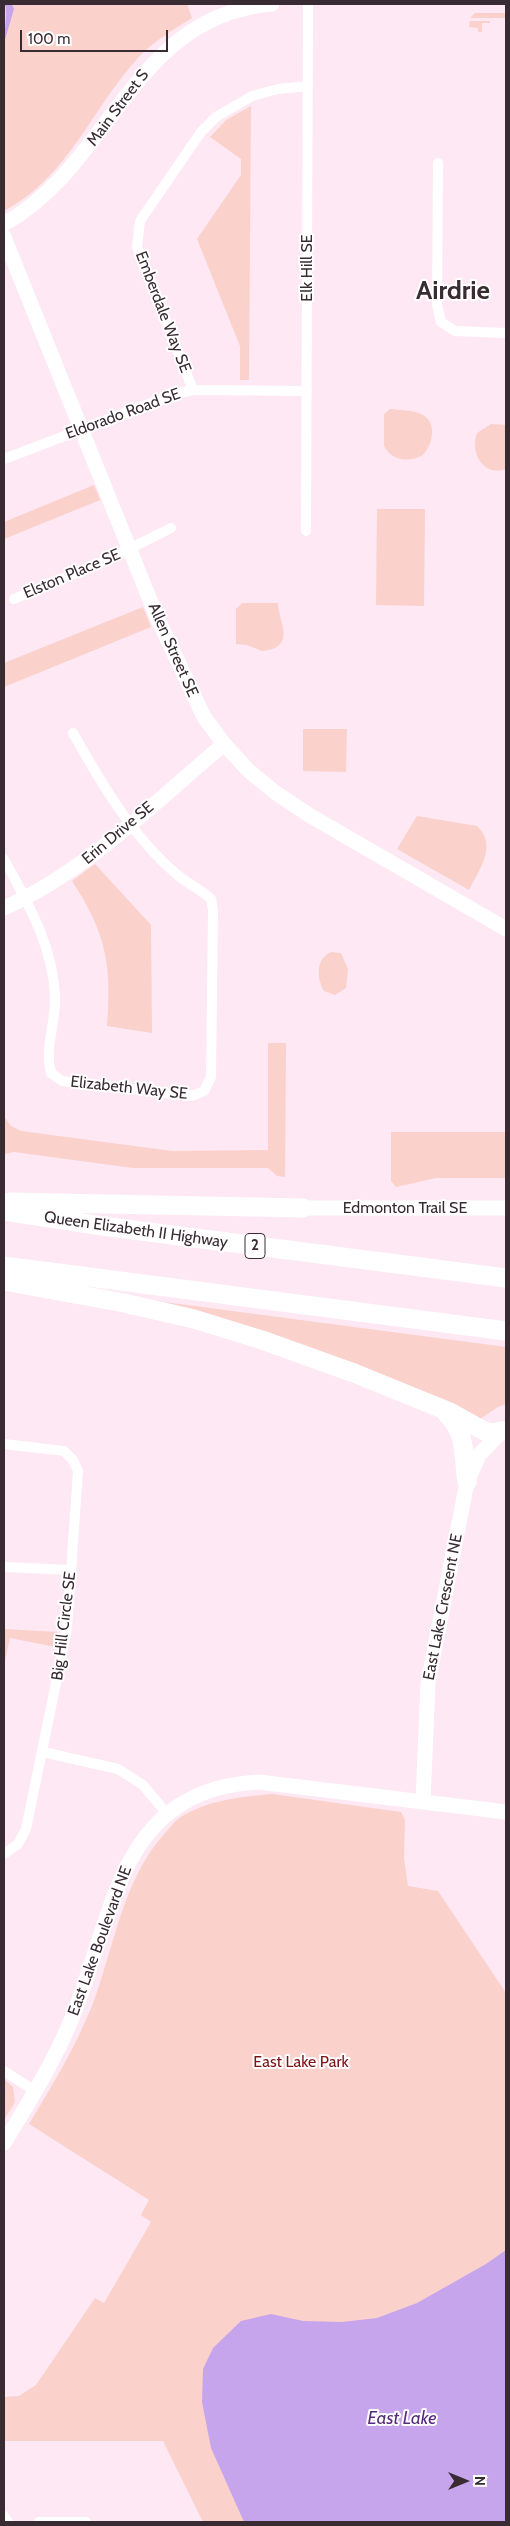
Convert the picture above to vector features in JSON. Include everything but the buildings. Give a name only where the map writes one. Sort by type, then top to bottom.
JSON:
[{"type":"highway","points":[[4,1202],[303,1208]]},
{"type":"highway","name":"Queen Elizabeth II Highway","points":[[4,1211],[102,1226],[506,1278]]},
{"type":"highway","points":[[4,1266],[506,1331]]},
{"type":"highway","points":[[4,1281],[124,1303],[194,1319],[296,1352],[425,1401],[484,1431],[493,1433],[504,1430]]},
{"type":"highway","points":[[425,1401],[445,1412],[458,1426],[463,1442],[467,1482]]},
{"type":"street","name":"Main Street S","points":[[4,224],[38,201],[61,180],[135,84],[157,58],[178,40],[198,27],[228,14],[272,4]]},
{"type":"street","name":"Elk Hill SE","points":[[306,531],[308,4]]},
{"type":"street","name":"Emberdale Way SE","points":[[194,390],[137,247],[140,221],[202,132],[216,117],[252,96],[308,86]]},
{"type":"street","points":[[438,163],[438,305],[441,322],[455,331],[506,333]]},
{"type":"street","name":"Allen Street SE","points":[[4,237],[130,549],[189,689],[204,717],[224,744],[249,771],[276,793],[309,815],[506,929]]},
{"type":"street","name":"Eldorado Road SE","points":[[4,460],[153,401],[194,390],[307,391]]},
{"type":"street","name":"Elston Place SE","points":[[14,599],[130,549],[171,528]]},
{"type":"street","points":[[73,733],[95,772],[130,824]]},
{"type":"street","name":"Erin Drive SE","points":[[4,908],[25,898],[78,866],[224,744]]},
{"type":"street","name":"Elizabeth Way SE","points":[[25,898],[44,937],[54,978],[55,1000],[49,1060],[52,1073],[62,1081],[198,1095],[208,1085],[212,1076],[213,906],[205,893],[180,877],[130,824]]},
{"type":"street","points":[[4,859],[25,898]]},
{"type":"street","name":"Edmonton Trail SE","points":[[303,1208],[506,1208]]},
{"type":"street","name":"East Lake Crescent NE","points":[[423,1801],[428,1683],[467,1482],[479,1455],[504,1430]]},
{"type":"street","name":"Big Hill Circle SE","points":[[4,1444],[64,1452],[70,1455],[77,1465],[66,1629],[43,1752],[26,1830],[18,1844],[4,1854]]},
{"type":"street","points":[[4,1567],[71,1570]]},
{"type":"street","points":[[43,1752],[118,1769],[143,1785],[167,1814]]},
{"type":"street","name":"East Lake Boulevard NE","points":[[4,2143],[35,2091],[73,2016],[125,1871],[146,1835],[167,1814],[198,1794],[219,1787],[244,1783],[283,1783],[506,1812]]},
{"type":"street","points":[[4,2072],[35,2091]]},
{"type":"street","points":[[4,2516],[8,2522]]},
{"type":"street","points":[[39,2522],[86,2522]]},
{"type":"green space","points":[[4,4],[187,4],[192,18],[149,47],[137,59],[62,161],[26,197],[4,211]]},
{"type":"green space","points":[[475,13],[506,13],[506,18],[470,18]]},
{"type":"green space","points":[[470,21],[490,21],[490,23],[482,23],[482,32],[478,32],[478,28],[469,27]]},
{"type":"green space","points":[[251,106],[249,380],[240,380],[240,346],[197,239],[241,175],[241,159],[210,137],[226,120]]},
{"type":"green space","points":[[390,409],[418,413],[430,422],[432,428],[431,439],[423,455],[407,460],[396,458],[387,451],[384,446],[384,414]]},
{"type":"green space","points":[[491,424],[506,425],[506,469],[498,471],[491,470],[480,462],[475,448],[477,433]]},
{"type":"green space","points":[[94,485],[100,500],[4,539],[4,522]]},
{"type":"green space","points":[[377,509],[425,509],[424,606],[376,605]]},
{"type":"green space","points":[[242,603],[278,603],[284,632],[280,645],[273,649],[262,651],[247,645],[236,644],[236,609]]},
{"type":"green space","points":[[143,607],[151,627],[4,687],[4,663]]},
{"type":"green space","points":[[303,729],[347,729],[346,772],[303,771]]},
{"type":"green space","points":[[417,816],[477,826],[483,833],[486,841],[485,858],[469,890],[397,849]]},
{"type":"green space","points":[[95,864],[151,925],[152,1033],[107,1026],[108,984],[104,950],[93,917],[72,881]]},
{"type":"green space","points":[[331,952],[341,953],[348,969],[346,988],[335,995],[324,991],[319,975],[322,959]]},
{"type":"green space","points":[[268,1043],[286,1043],[285,1177],[277,1176],[268,1168],[133,1168],[14,1152],[4,1154],[4,1116],[11,1126],[21,1131],[172,1151],[268,1150]]},
{"type":"green space","points":[[391,1132],[506,1132],[506,1178],[436,1178],[396,1187],[391,1181]]},
{"type":"green space","points":[[164,1302],[506,1347],[506,1404],[480,1419],[293,1342]]},
{"type":"green space","points":[[4,1629],[58,1632],[56,1647],[10,1638],[4,1665]]},
{"type":"green space","name":"East Lake Park","points":[[272,1794],[401,1812],[405,1820],[404,1858],[408,1886],[438,1891],[506,1993],[506,2522],[203,2522],[163,2441],[4,2441],[4,2397],[19,2396],[36,2385],[95,2298],[104,2303],[151,2222],[141,2215],[149,2200],[29,2124],[63,2066],[85,2022],[100,1984],[129,1894],[150,1852],[174,1822],[200,1807],[224,1800]]},
{"type":"green space","points":[[4,2079],[13,2087],[15,2102],[4,2120]]},
{"type":"water","points":[[5,4],[12,4],[14,9],[4,43],[6,18]]},
{"type":"water","name":"East Lake","points":[[506,2250],[506,2522],[244,2522],[211,2448],[202,2402],[203,2369],[213,2348],[241,2321],[271,2314],[303,2321],[342,2322],[377,2318],[417,2303],[486,2264]]},
{"type":"district","name":"Airdrie","points":[[453,291]]}]
